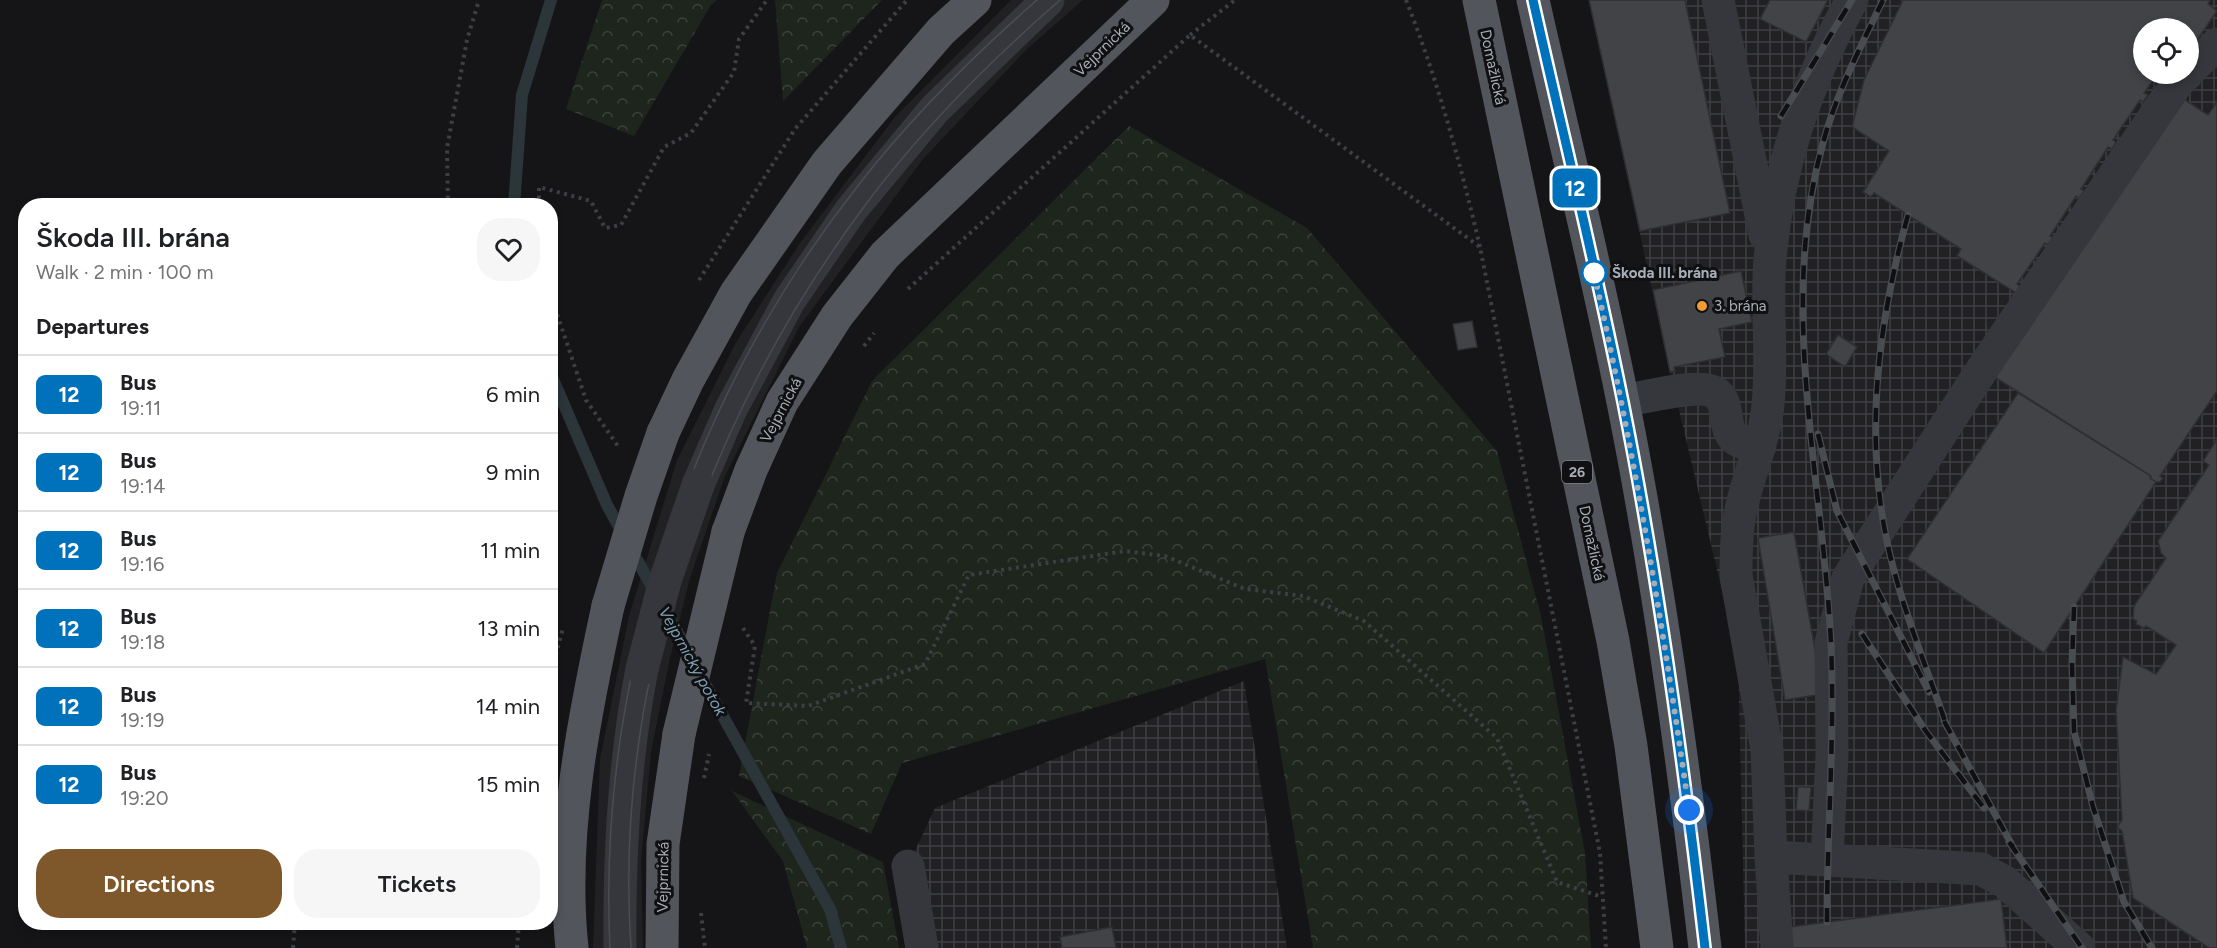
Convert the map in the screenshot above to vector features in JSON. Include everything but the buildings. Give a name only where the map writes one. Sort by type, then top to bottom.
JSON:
[{"type":"main road","points":[[572,948],[571,851],[577,768],[591,687],[608,606],[641,496],[663,433],[688,380],[736,292],[827,163],[941,32],[975,0]]},
{"type":"main road","name":"Vejprnická","points":[[662,948],[663,844],[679,734],[728,532],[751,470],[782,402],[837,316],[885,255],[1153,0]]},
{"type":"main road","name":"Domažlická","points":[[1479,0],[1613,642],[1632,758],[1657,948]]},
{"type":"main road","points":[[1533,0],[1623,401],[1664,639],[1706,948]]},
{"type":"lane","points":[[620,948],[620,879],[625,776],[642,669],[665,580],[698,485],[731,410],[789,301],[851,210],[935,109],[1048,0]]},
{"type":"lane","points":[[1718,0],[1770,260]]},
{"type":"lane","points":[[1777,948],[1767,750],[1736,575],[1739,519],[1760,446],[1768,404],[1770,260],[1781,187],[1802,107],[1828,42],[1852,0]]},
{"type":"lane","points":[[2199,62],[2217,44]]},
{"type":"lane","points":[[1827,860],[1832,754],[1831,643],[1848,578],[1985,365],[2177,84]]},
{"type":"lane","points":[[1623,401],[1675,392],[1713,391],[1720,396],[1724,404],[1733,436],[1737,441],[1760,446]]},
{"type":"lane","points":[[1771,857],[1981,869],[2005,882],[2079,948]]},
{"type":"lane","points":[[908,866],[922,948]]},
{"type":"path","points":[[448,198],[447,148],[467,40],[479,0]]},
{"type":"path","points":[[539,198],[539,187],[591,201],[605,228],[621,225],[664,147],[691,133],[734,72],[739,39],[767,0]]},
{"type":"path","points":[[902,294],[1190,35],[1235,0]]},
{"type":"path","points":[[1406,0],[1431,63],[1455,142],[1480,247],[1600,853],[1606,948]]},
{"type":"path","points":[[1190,35],[1480,247]]},
{"type":"path","points":[[558,316],[586,400]]},
{"type":"path","points":[[860,352],[880,323]]},
{"type":"path","points":[[755,646],[746,703],[808,706],[925,664],[969,575],[1125,551],[1165,556],[1245,589],[1303,596],[1364,621],[1497,738],[1557,882],[1602,897]]},
{"type":"path","points":[[293,948],[294,930]]},
{"type":"path","points":[[517,948],[518,930]]},
{"type":"shaded area","points":[[1011,0],[1083,0],[1026,50],[923,159],[799,327],[725,476],[690,578],[670,658],[651,752],[641,861],[643,948],[593,948],[600,759],[629,616],[677,460],[735,344],[800,243],[894,118]]},
{"type":"shaded area","points":[[1589,0],[2217,0],[2217,948],[1745,948],[1738,658],[1670,372]]},
{"type":"shaded area","points":[[1244,681],[1287,948],[922,948],[908,866],[935,808]]},
{"type":"green space","points":[[602,0],[717,0],[711,5],[634,136],[566,109]]},
{"type":"green space","points":[[775,0],[882,0],[783,101]]},
{"type":"green space","points":[[1129,126],[1307,228],[1497,451],[1541,616],[1585,853],[1591,948],[1313,948],[1265,659],[902,763],[871,834],[739,776],[777,573],[872,381]]},
{"type":"green space","points":[[732,791],[883,862],[899,948],[807,948],[783,861]]},
{"type":"waterway","name":"Vejprnický potok","points":[[515,198],[522,95],[551,0]]},
{"type":"waterway","name":"Vejprnický potok","points":[[558,391],[607,505],[623,534]]},
{"type":"waterway","name":"Vejprnický potok","points":[[631,549],[656,594]]},
{"type":"waterway","name":"Vejprnický potok","points":[[665,610],[691,657]]},
{"type":"waterway","name":"Vejprnický potok","points":[[699,673],[830,909],[841,948]]},
{"type":"tram line","points":[[610,948],[610,846],[620,745],[638,644],[666,546],[702,450],[746,357],[798,269],[857,187],[877,161],[942,89],[1037,0]]},
{"type":"tram line","points":[[631,948],[629,848],[638,749],[656,652],[683,556],[717,462],[760,372],[810,286],[866,204],[910,149],[958,97],[1060,0]]},
{"type":"railway","points":[[1781,116],[1852,0]]},
{"type":"railway","points":[[1827,922],[1832,714],[1831,644],[1807,393],[1803,330],[1804,267],[1810,205],[1828,125],[1850,70],[1883,0]]},
{"type":"railway","points":[[1908,215],[1897,258],[1881,346],[1877,390],[1878,478],[1883,523],[1893,567],[1911,627],[1947,727]]},
{"type":"railway","points":[[1818,434],[1837,511],[1929,692]]},
{"type":"railway","points":[[2074,607],[2072,664],[2074,731],[2093,807],[2124,902],[2152,948]]},
{"type":"railway","points":[[1862,634],[1925,730],[1984,808]]},
{"type":"railway","points":[[1944,721],[2013,847]]},
{"type":"railway","points":[[2009,842],[2082,948]]},
{"type":"bus line","name":"12","points":[[1533,0],[1623,401],[1671,682],[1692,831],[1705,948]]},
{"type":"place","name":"Škoda III. brána","points":[[1594,273]]},
{"type":"place","name":"3. brána","points":[[1702,306]]},
{"type":"route","points":[[1594,273],[1592,264],[1623,401],[1664,639],[1689,810]]}]
